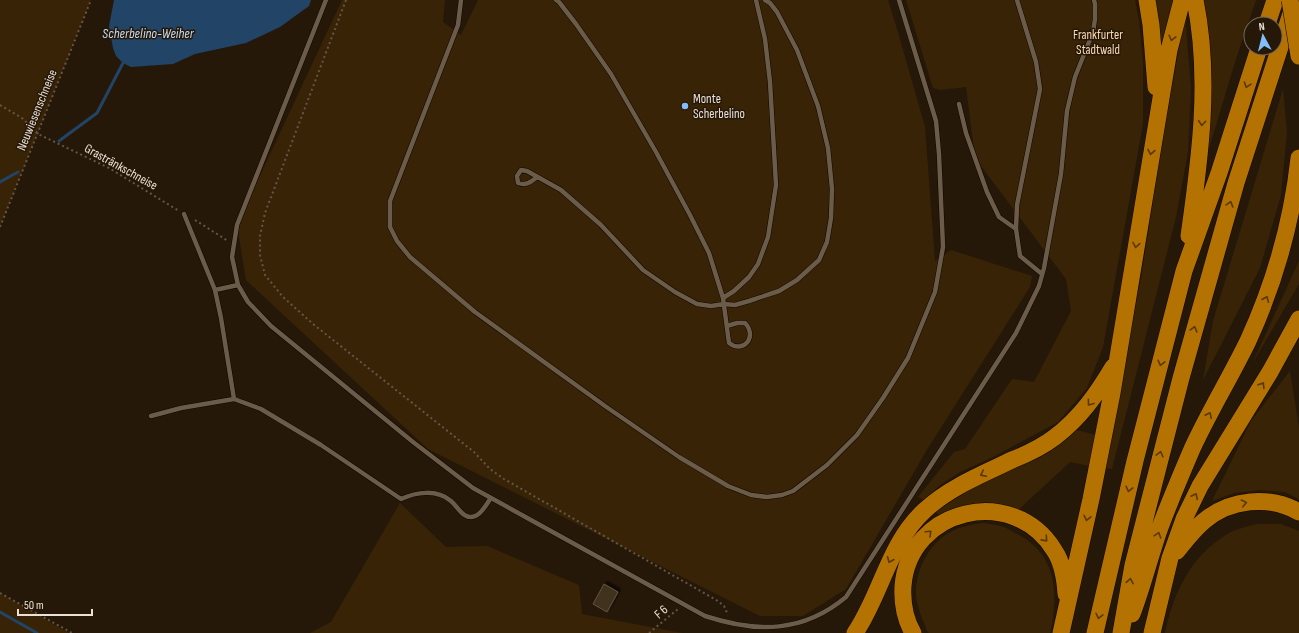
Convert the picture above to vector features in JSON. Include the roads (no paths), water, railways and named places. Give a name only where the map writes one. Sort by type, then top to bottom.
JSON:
[{"type":"highway","points":[[1147,0],[1151,25],[1158,114]]},
{"type":"highway","points":[[1061,633],[1091,499],[1118,358],[1169,50],[1182,0]]},
{"type":"highway","points":[[1184,271],[1197,173],[1203,108],[1202,47],[1195,0]]},
{"type":"highway","points":[[1270,16],[1275,0]]},
{"type":"highway","points":[[1290,0],[1299,56]]},
{"type":"highway","points":[[1121,633],[1132,565],[1185,363],[1234,190],[1295,0]]},
{"type":"highway","points":[[1095,633],[1134,469],[1184,271],[1219,173],[1256,56]]},
{"type":"highway","points":[[1124,633],[1138,599],[1158,532],[1176,486],[1196,440],[1247,342],[1268,293],[1288,226],[1299,158]]},
{"type":"highway","points":[[1152,633],[1170,558],[1184,519],[1200,486],[1270,372],[1299,319]]},
{"type":"highway","points":[[855,633],[874,598],[896,547],[915,520],[937,500],[959,486],[1027,454],[1054,438],[1075,420],[1085,409],[1118,358]]},
{"type":"highway","points":[[1170,558],[1204,521],[1213,514],[1233,505],[1253,501],[1272,502],[1290,506],[1299,512]]},
{"type":"highway","points":[[913,633],[905,612],[903,591],[905,575],[912,555],[925,536],[935,527],[960,515],[973,512],[1000,512],[1030,525],[1044,536],[1055,550],[1060,561],[1064,580],[1067,610]]},
{"type":"lane","points":[[326,0],[237,225],[232,257],[238,285],[248,302],[271,326],[413,442],[473,488],[705,616],[726,624],[751,630],[765,631],[798,627],[824,615],[846,597],[1016,333],[1039,286],[1042,274],[1061,174],[1067,111],[1075,77],[1093,32],[1095,19],[1094,0]]},
{"type":"lane","points":[[461,0],[458,25],[390,201],[390,227],[397,241],[410,257],[475,312],[605,406],[679,457],[728,486],[751,495],[767,497],[782,495],[793,491],[827,465],[857,435],[884,398],[908,358],[935,292],[943,247],[936,121],[899,0]]},
{"type":"lane","points":[[556,0],[576,24],[611,74],[690,215],[708,253],[723,298],[729,343],[734,346],[740,346],[747,343],[751,336],[750,328],[745,323],[737,323],[727,326]]},
{"type":"lane","points":[[723,298],[734,291],[749,277],[758,264],[768,237],[776,185],[770,82],[765,39],[756,0]]},
{"type":"lane","points":[[537,177],[561,190],[601,225],[643,270],[675,292],[697,304],[711,306],[724,304],[735,305],[749,302],[779,290],[797,280],[819,260],[827,242],[831,218],[832,189],[828,148],[818,106],[797,50],[777,12],[770,3],[765,0]]},
{"type":"lane","points":[[1016,0],[1036,62],[1040,89],[1017,205],[1016,229],[1020,256],[1042,274]]},
{"type":"lane","points":[[959,104],[966,134],[987,192],[999,218],[1016,229]]},
{"type":"lane","points":[[184,214],[215,290],[234,399]]},
{"type":"lane","points":[[215,290],[238,285]]},
{"type":"lane","points":[[151,416],[181,408],[234,399],[261,409],[321,445],[401,499],[411,494],[422,492],[440,495],[451,500],[459,511],[467,517],[475,517],[481,512],[491,498]]},
{"type":"water","name":"Scherbelino-Weiher","points":[[114,0],[311,0],[309,6],[280,27],[246,43],[195,54],[173,64],[131,67],[123,63],[116,56],[113,48],[109,26]]},
{"type":"waterway","points":[[59,141],[97,113],[123,63]]},
{"type":"waterway","points":[[0,182],[18,172]]},
{"type":"waterway","points":[[0,612],[37,633]]},
{"type":"place","name":"Monte Scherbelino","points":[[685,106]]},
{"type":"park label","name":"Frankfurter Stadtwald","points":[[1098,42]]}]
